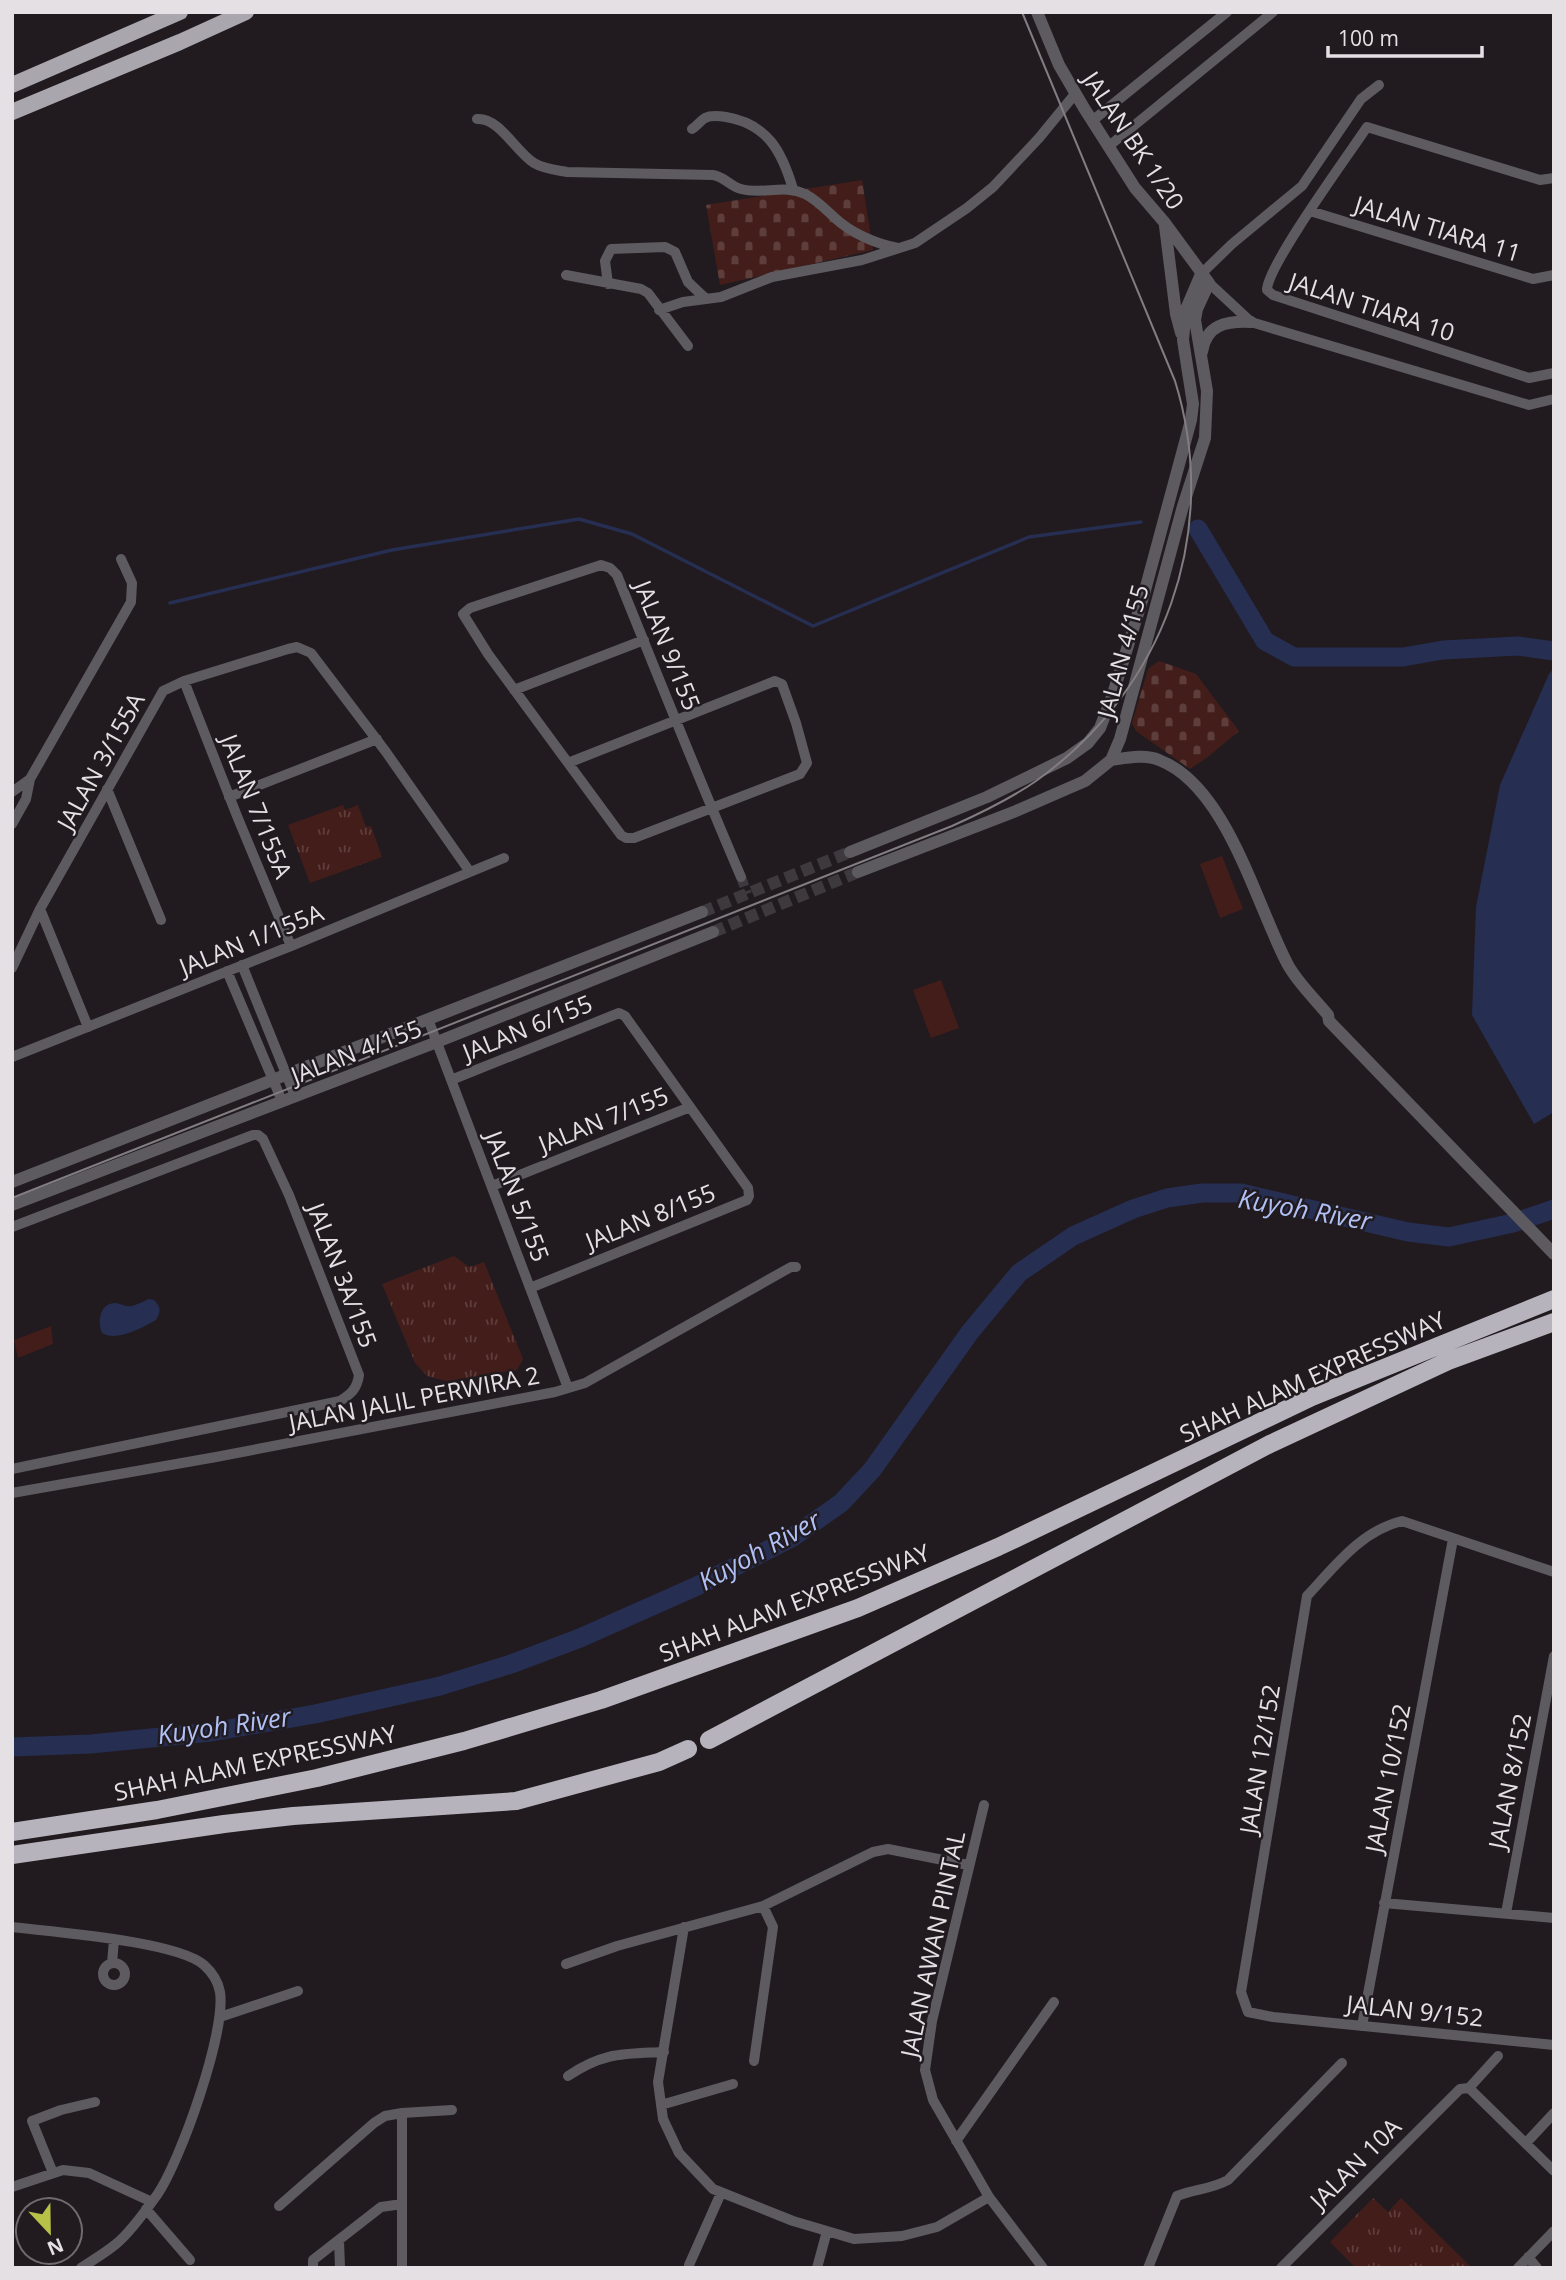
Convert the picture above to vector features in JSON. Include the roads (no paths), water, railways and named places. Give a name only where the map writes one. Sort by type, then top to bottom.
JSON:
[{"type":"highway","points":[[12,85],[180,12]]},
{"type":"highway","points":[[12,112],[246,12]]},
{"type":"highway","name":"SHAH ALAM EXPRESSWAY","points":[[12,1832],[157,1810],[317,1778],[464,1741],[601,1700],[858,1608],[998,1547],[1312,1397],[1554,1299]]},
{"type":"highway","name":"SHAH ALAM EXPRESSWAY","points":[[709,1740],[1270,1444],[1448,1361],[1554,1322]]},
{"type":"highway","name":"SHAH ALAM EXPRESSWAY","points":[[12,1855],[279,1817],[516,1801],[659,1762],[688,1749]]},
{"type":"street","name":"JALAN BK 1/20","points":[[1037,12],[1059,65],[1075,94],[1135,188],[1165,223],[1205,279]]},
{"type":"street","points":[[1092,121],[1227,12]]},
{"type":"street","points":[[1109,146],[1273,12]]},
{"type":"street","points":[[1251,322],[1205,279],[1232,244],[1302,186],[1361,99],[1379,85]]},
{"type":"street","points":[[659,310],[683,302],[721,297],[772,277],[862,260],[915,243],[986,193],[1039,138],[1075,94]]},
{"type":"street","points":[[692,129],[705,118],[712,116],[743,120],[755,126],[778,150],[793,189]]},
{"type":"street","points":[[477,119],[489,120],[532,162],[544,167],[567,172],[713,175],[721,176],[743,190],[793,189],[815,200],[850,229],[887,246],[901,248]]},
{"type":"street","points":[[1310,211],[1367,127],[1540,180],[1554,178]]},
{"type":"street","name":"JALAN TIARA 11","points":[[1310,211],[1533,279],[1554,275]]},
{"type":"street","name":"JALAN TIARA 10","points":[[1310,211],[1267,282],[1267,290],[1273,295],[1529,378],[1554,373]]},
{"type":"street","points":[[1165,223],[1176,314],[1183,340]]},
{"type":"street","points":[[608,284],[605,261],[611,249],[665,247],[675,252],[688,282],[706,299]]},
{"type":"street","points":[[566,275],[641,289],[648,293],[688,346]]},
{"type":"street","name":"JALAN 4/155","points":[[850,852],[987,797],[1067,758],[1088,743],[1100,727],[1140,607],[1191,421],[1193,404],[1183,340],[1186,309],[1205,279]]},
{"type":"street","name":"JALAN 4/155","points":[[1111,760],[1120,738],[1205,438],[1207,391],[1195,320],[1205,279]]},
{"type":"street","points":[[1201,359],[1204,340],[1214,330],[1229,321],[1251,322],[1529,405],[1554,400]]},
{"type":"street","points":[[12,824],[26,799],[30,779],[127,612],[131,602],[132,583],[121,559]]},
{"type":"street","name":"JALAN 9/155","points":[[712,808],[634,838],[626,838],[616,830],[514,690],[463,617],[464,611],[601,565],[610,568],[617,575],[741,877]]},
{"type":"street","points":[[514,690],[643,640]]},
{"type":"street","name":"JALAN 3/155A","points":[[12,968],[40,909],[158,698],[169,686],[297,647],[311,653],[377,739]]},
{"type":"street","name":"JALAN 7/155A","points":[[184,681],[291,946]]},
{"type":"street","points":[[568,763],[779,681],[806,756],[805,768],[800,774],[712,808]]},
{"type":"street","points":[[229,797],[377,739],[470,872]]},
{"type":"street","points":[[858,872],[1016,811],[1085,781],[1111,760],[1142,757],[1158,759],[1198,786],[1215,810],[1233,843],[1289,967],[1333,1020],[1554,1254]]},
{"type":"street","points":[[26,799],[12,792],[30,779]]},
{"type":"street","points":[[107,789],[161,920]]},
{"type":"street","name":"JALAN 1/155A","points":[[12,1057],[504,858]]},
{"type":"street","points":[[40,909],[88,1027]]},
{"type":"street","name":"JALAN 4/155","points":[[12,1182],[702,912]]},
{"type":"street","name":"JALAN 4/155","points":[[12,1205],[437,1042],[713,932]]},
{"type":"street","points":[[242,965],[295,1096]]},
{"type":"street","points":[[227,971],[282,1101]]},
{"type":"street","name":"JALAN 6/155","points":[[452,1080],[619,1013],[625,1016],[690,1107]]},
{"type":"street","name":"JALAN 5/155","points":[[428,1019],[568,1388]]},
{"type":"street","points":[[1333,1020],[1554,1242]]},
{"type":"street","name":"JALAN 7/155","points":[[492,1186],[690,1107]]},
{"type":"street","name":"JALAN 8/155","points":[[530,1288],[747,1200],[750,1196],[748,1188],[690,1107]]},
{"type":"street","name":"JALAN 3A/155","points":[[12,1227],[258,1135],[263,1139],[289,1195],[359,1376],[358,1385],[340,1401],[12,1469]]},
{"type":"street","name":"JALAN JALIL PERWIRA 2","points":[[12,1493],[555,1392],[584,1383],[791,1267],[796,1267]]},
{"type":"street","name":"JALAN 12/152","points":[[1273,2017],[1248,2011],[1241,1992],[1307,1597],[1348,1552],[1368,1535],[1388,1525],[1402,1521],[1453,1539]]},
{"type":"street","points":[[1453,1539],[1554,1572]]},
{"type":"street","name":"JALAN 10/152","points":[[1362,2026],[1453,1539]]},
{"type":"street","name":"JALAN 8/152","points":[[1506,1913],[1554,1656]]},
{"type":"street","points":[[1542,1717],[1554,1720]]},
{"type":"street","name":"JALAN AWAN PINTAL","points":[[984,1805],[932,2021],[925,2070],[933,2100],[989,2197],[1043,2268]]},
{"type":"street","points":[[566,1964],[618,1946],[763,1906],[873,1852],[888,1849],[968,1865]]},
{"type":"street","points":[[1384,1903],[1554,1918]]},
{"type":"street","points":[[754,2061],[773,1927],[763,1906]]},
{"type":"street","points":[[12,1927],[182,1952],[201,1963],[214,1975],[220,1992],[220,2017],[196,2107],[163,2185],[119,2242],[81,2268]]},
{"type":"street","points":[[684,1927],[659,2082],[663,2119],[679,2153],[713,2189],[793,2221],[854,2239],[902,2236],[937,2227],[989,2197]]},
{"type":"street","points":[[112,1963],[114,1940]]},
{"type":"street","points":[[220,2017],[298,1992]]},
{"type":"street","points":[[956,2141],[1054,2001]]},
{"type":"street","name":"JALAN 9/152","points":[[1273,2017],[1554,2045]]},
{"type":"street","points":[[568,2076],[604,2056],[664,2052]]},
{"type":"street","name":"JALAN 10A","points":[[1281,2268],[1498,2056]]},
{"type":"street","points":[[1148,2268],[1177,2196],[1196,2189],[1215,2188],[1228,2180],[1342,2063]]},
{"type":"street","points":[[662,2105],[733,2084]]},
{"type":"street","points":[[1464,2088],[1554,2171]]},
{"type":"street","points":[[52,2173],[32,2122],[61,2110],[95,2102]]},
{"type":"street","points":[[279,2206],[385,2116],[452,2110]]},
{"type":"street","points":[[402,2113],[402,2268]]},
{"type":"street","points":[[1526,2143],[1554,2113]]},
{"type":"street","points":[[12,2187],[63,2170],[89,2173],[149,2206],[190,2260]]},
{"type":"street","points":[[689,2265],[722,2193]]},
{"type":"street","points":[[313,2268],[313,2260],[382,2207],[402,2204]]},
{"type":"street","points":[[817,2268],[827,2231]]},
{"type":"street","points":[[1518,2268],[1554,2231]]},
{"type":"street","points":[[339,2240],[340,2268]]},
{"type":"street","points":[[1528,2258],[1538,2268]]},
{"type":"water","points":[[1554,668],[1554,1112],[1534,1124],[1472,1015],[1476,907],[1500,785]]},
{"type":"water","points":[[149,1299],[154,1300],[159,1307],[156,1320],[122,1335],[102,1333],[100,1318],[106,1306],[116,1303],[132,1306]]},
{"type":"waterway","points":[[170,603],[392,550],[579,519],[632,534],[813,626],[1029,537],[1141,522]]},
{"type":"waterway","points":[[1198,529],[1265,641],[1294,657],[1403,657],[1443,650],[1518,646],[1554,651]]},
{"type":"waterway","name":"Kuyoh River","points":[[12,1747],[91,1744],[211,1732],[315,1714],[440,1686],[511,1664],[580,1638],[697,1586],[793,1537],[841,1503],[872,1470],[970,1332],[1019,1273],[1073,1236],[1133,1209],[1167,1198],[1202,1193],[1241,1193],[1408,1232],[1449,1237],[1513,1223],[1554,1209]]},
{"type":"tunnel","points":[[702,912],[850,852]]},
{"type":"tunnel","points":[[713,932],[858,872]]},
{"type":"tunnel","points":[[741,877],[747,894]]},
{"type":"tram line","points":[[12,1198],[952,826],[1036,781],[1081,744],[1118,701],[1149,654],[1171,604],[1185,550],[1191,494],[1188,438],[1175,381],[1022,12]]}]
